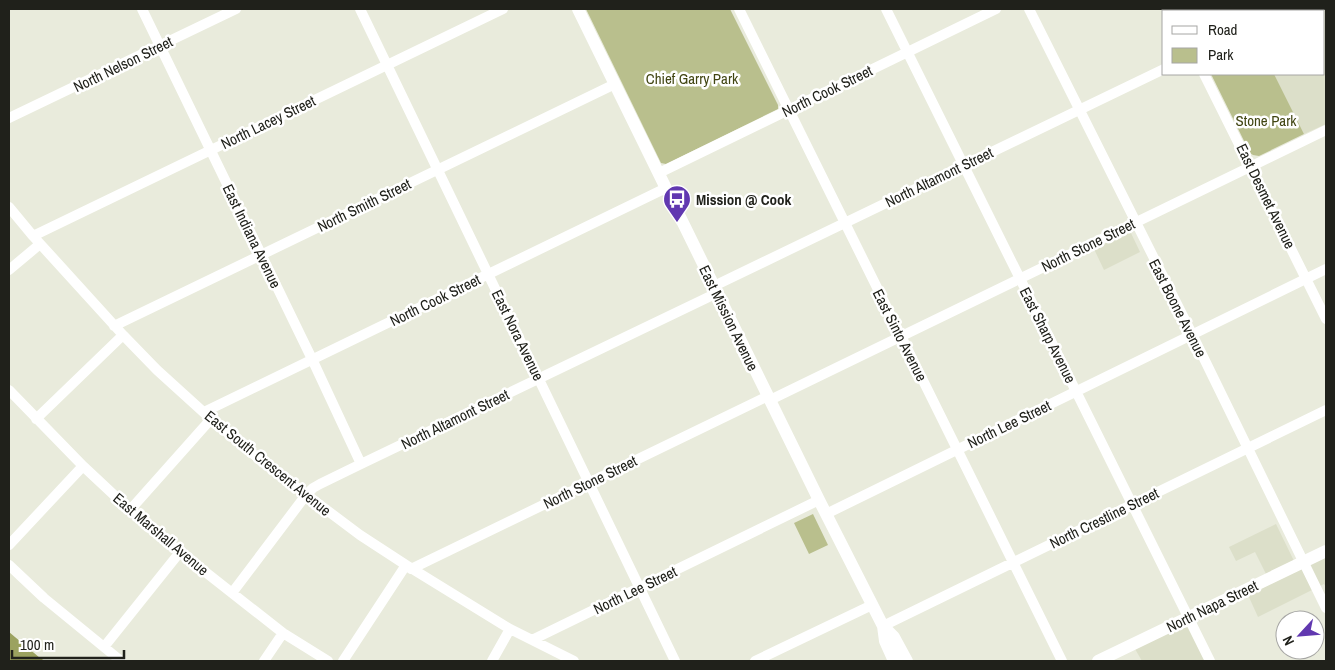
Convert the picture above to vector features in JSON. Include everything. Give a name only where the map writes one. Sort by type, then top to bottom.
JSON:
[{"type":"main road","name":"East Mission Avenue","points":[[578,9],[826,514],[883,626],[894,637],[906,661]]},
{"type":"main road","name":"North Napa Street","points":[[1098,661],[1326,551]]},
{"type":"main road","name":"East Mission Avenue","points":[[883,626],[885,642],[894,661]]},
{"type":"street","name":"East Indiana Avenue","points":[[142,9],[361,464]]},
{"type":"street","name":"North Nelson Street","points":[[9,118],[236,9]]},
{"type":"street","name":"East Nora Avenue","points":[[360,9],[676,661]]},
{"type":"street","name":"North Lacey Street","points":[[9,270],[36,240],[211,150],[504,9]]},
{"type":"street","name":"East Sinto Avenue","points":[[739,9],[1062,661]]},
{"type":"street","name":"East Sharp Avenue","points":[[886,9],[1210,661]]},
{"type":"street","name":"North Cook Street","points":[[659,173],[996,9]]},
{"type":"street","name":"East Boone Avenue","points":[[1029,9],[1192,334],[1326,608]]},
{"type":"street","name":"North Altamont Street","points":[[232,593],[306,495],[320,484],[539,379],[844,223],[1162,70]]},
{"type":"street","name":"East Desmet Avenue","points":[[1205,75],[1326,319]]},
{"type":"street","name":"North Smith Street","points":[[114,326],[615,84]]},
{"type":"street","name":"North Stone Street","points":[[408,567],[901,336],[1326,130]]},
{"type":"street","name":"North Cook Street","points":[[130,510],[208,415],[312,359],[666,188]]},
{"type":"street","name":"East South Crescent Avenue","points":[[9,207],[36,240],[122,335],[157,370],[236,440],[360,535],[408,567],[510,629],[574,661]]},
{"type":"street","name":"North Lee Street","points":[[826,514],[1326,269]]},
{"type":"street","points":[[36,419],[122,335]]},
{"type":"street","name":"East Marshall Avenue","points":[[9,390],[83,466],[130,510],[283,633],[328,661]]},
{"type":"street","name":"North Crestline Street","points":[[883,626],[1326,410]]},
{"type":"street","points":[[9,545],[83,466]]},
{"type":"street","name":"North Lee Street","points":[[532,640],[819,500]]},
{"type":"street","points":[[104,647],[180,552]]},
{"type":"street","points":[[9,565],[44,598],[121,661]]},
{"type":"street","points":[[343,661],[408,567]]},
{"type":"street","points":[[755,661],[872,604]]},
{"type":"street","points":[[492,661],[510,629]]},
{"type":"street","points":[[264,661],[283,633]]},
{"type":"shaded area","points":[[1326,9],[1326,124],[1304,134],[1274,75],[1325,75],[1325,10],[1180,10]]},
{"type":"shaded area","points":[[1130,231],[1140,252],[1104,270],[1094,249]]},
{"type":"shaded area","points":[[1276,524],[1294,561],[1266,574],[1255,552],[1236,561],[1229,547]]},
{"type":"shaded area","points":[[1326,557],[1326,587],[1324,584],[1258,617],[1248,595]]},
{"type":"shaded area","points":[[1187,624],[1205,661],[1142,661],[1135,649]]},
{"type":"shaded area","points":[[9,632],[40,658],[45,661],[9,661]]},
{"type":"green space","name":"Chief Garry Park","points":[[586,9],[730,9],[778,105],[778,109],[666,164],[661,163]]},
{"type":"green space","name":"Stone Park","points":[[1211,75],[1274,75],[1304,134],[1259,156],[1250,153]]},
{"type":"green space","points":[[813,514],[828,545],[809,554],[794,523]]},
{"type":"place","name":"Mission @ Cook","points":[[677,223]]}]
